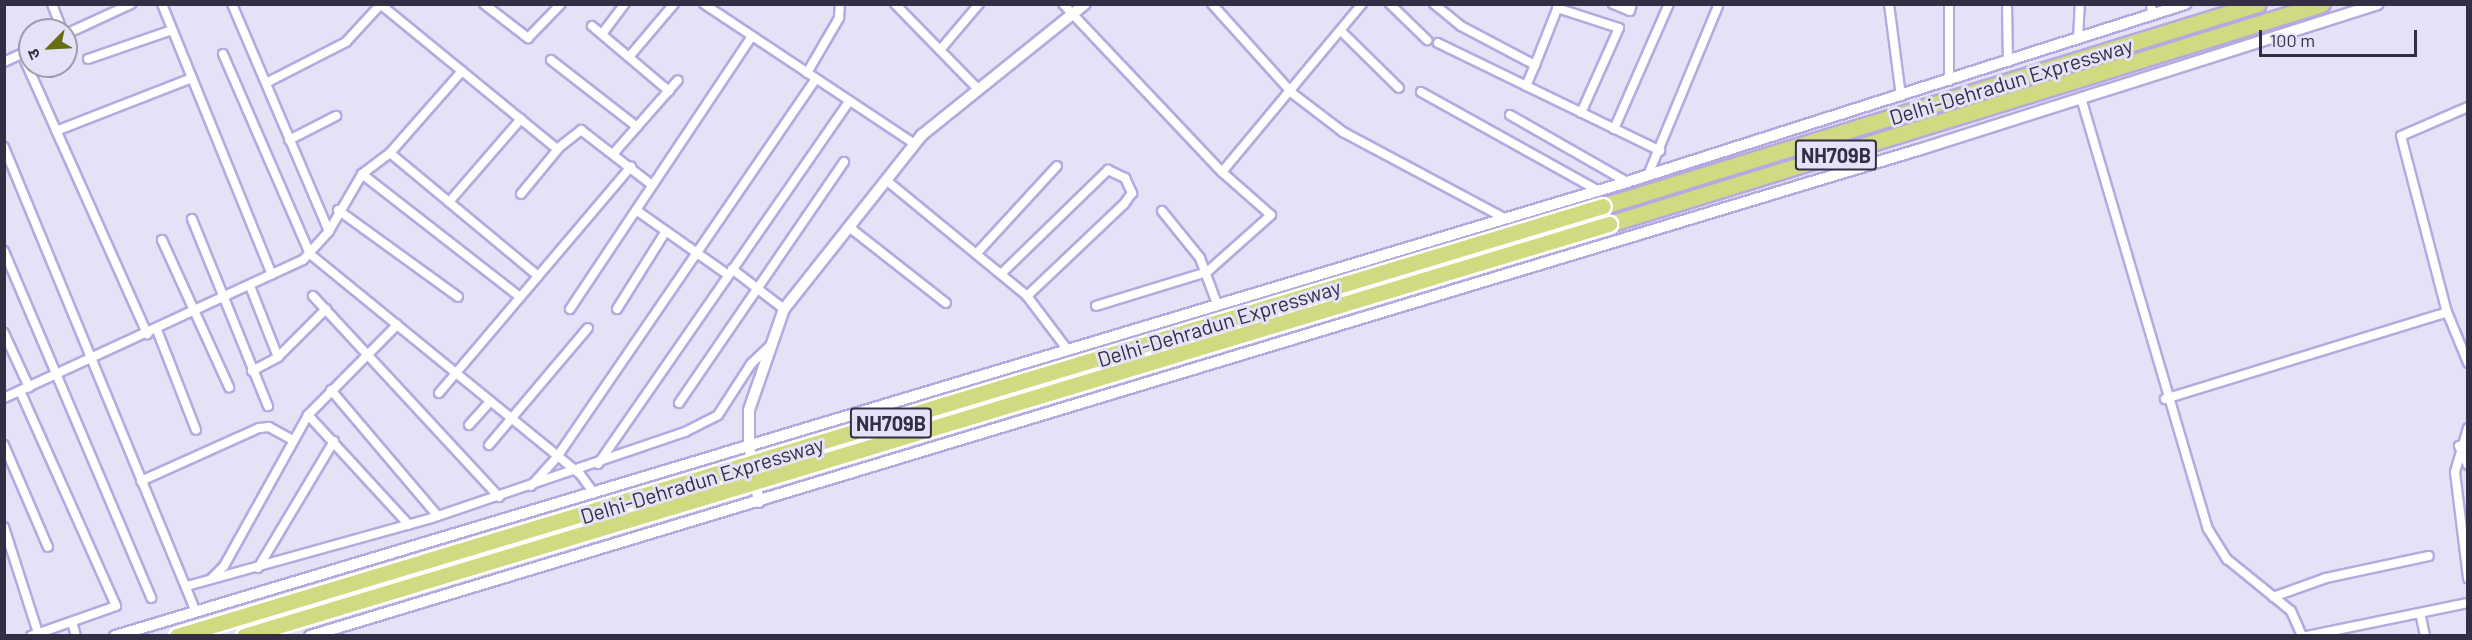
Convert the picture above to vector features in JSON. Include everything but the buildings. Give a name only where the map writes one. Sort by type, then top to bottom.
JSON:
[{"type":"highway","name":"Delhi-Dehradun Expressway","points":[[177,636],[1603,206],[2258,4]]},
{"type":"highway","name":"Delhi-Dehradun Expressway","points":[[244,636],[1609,225],[2322,4]]},
{"type":"street","points":[[78,28],[131,4]]},
{"type":"street","points":[[162,4],[272,275]]},
{"type":"street","points":[[232,4],[329,231]]},
{"type":"street","points":[[484,4],[528,38],[561,4]]},
{"type":"street","points":[[602,34],[625,4]]},
{"type":"street","points":[[629,57],[674,4]]},
{"type":"street","points":[[704,4],[915,144]]},
{"type":"street","points":[[807,73],[839,18],[840,4]]},
{"type":"street","points":[[895,4],[978,88]]},
{"type":"street","points":[[940,50],[979,4]]},
{"type":"street","points":[[1063,4],[1222,172],[1271,215],[1208,274],[1096,306]]},
{"type":"street","points":[[759,502],[749,446],[749,410],[784,309],[915,144],[978,88],[1085,4]]},
{"type":"street","points":[[1212,4],[1292,93],[1343,132],[1504,218]]},
{"type":"street","points":[[1222,172],[1292,93],[1362,4]]},
{"type":"street","points":[[1390,4],[1427,40]]},
{"type":"street","points":[[1434,4],[1461,26],[1535,65]]},
{"type":"street","points":[[1613,4],[1629,11],[1632,4]]},
{"type":"street","points":[[1614,129],[1669,4]]},
{"type":"street","points":[[1889,4],[1901,96]]},
{"type":"street","points":[[1949,4],[1949,81]]},
{"type":"street","points":[[2007,4],[2008,62]]},
{"type":"street","points":[[2078,39],[2080,4]]},
{"type":"street","points":[[115,636],[194,608],[591,488],[749,446],[1065,346],[1217,304],[1627,182],[2008,62],[2078,39],[2151,10],[2186,4]]},
{"type":"street","points":[[310,636],[759,502],[2003,123],[2082,103],[2377,4]]},
{"type":"street","points":[[266,83],[346,42],[381,5],[558,150]]},
{"type":"street","points":[[1526,86],[1558,6],[1619,28],[1581,113]]},
{"type":"street","points":[[1648,175],[1660,151],[1718,6]]},
{"type":"street","points":[[592,26],[669,91]]},
{"type":"street","points":[[88,59],[172,30]]},
{"type":"street","points":[[1341,31],[1400,88]]},
{"type":"street","points":[[570,309],[752,36]]},
{"type":"street","points":[[1438,43],[1660,151]]},
{"type":"street","points":[[223,54],[310,254],[578,473],[591,488]]},
{"type":"street","points":[[4,62],[18,56]]},
{"type":"street","points":[[551,60],[637,127]]},
{"type":"street","points":[[4,398],[224,299],[310,254],[329,231],[338,210],[362,174],[390,153],[462,71]]},
{"type":"street","points":[[36,78],[56,131],[147,334]]},
{"type":"street","points":[[56,131],[192,78]]},
{"type":"street","points":[[530,487],[557,457],[816,79]]},
{"type":"street","points":[[613,154],[678,80]]},
{"type":"street","points":[[1421,92],[1597,190]]},
{"type":"street","points":[[597,464],[849,101]]},
{"type":"street","points":[[2082,103],[2165,399],[2208,529],[2227,559],[2291,611],[2305,636],[2357,632],[2468,603]]},
{"type":"street","points":[[1997,106],[2003,123]]},
{"type":"street","points":[[2468,107],[2401,136],[2447,312],[2468,363]]},
{"type":"street","points":[[289,140],[336,116]]},
{"type":"street","points":[[1510,116],[1627,182]]},
{"type":"street","points":[[449,202],[521,120]]},
{"type":"street","points":[[522,194],[558,150],[579,129],[652,185]]},
{"type":"street","points":[[4,147],[141,481],[188,588],[194,608]]},
{"type":"street","points":[[390,153],[538,276]]},
{"type":"street","points":[[679,403],[844,162]]},
{"type":"street","points":[[977,253],[1058,166]]},
{"type":"street","points":[[440,393],[631,167]]},
{"type":"street","points":[[1002,273],[1108,170],[1120,174],[1132,189],[1124,204],[1027,296]]},
{"type":"street","points":[[362,174],[520,297]]},
{"type":"street","points":[[886,180],[1002,273],[1027,296],[1065,346]]},
{"type":"street","points":[[338,210],[458,297]]},
{"type":"street","points":[[636,210],[697,253],[757,286],[784,309]]},
{"type":"street","points":[[1162,211],[1208,274],[1214,286],[1217,304]]},
{"type":"street","points":[[192,219],[268,406]]},
{"type":"street","points":[[849,227],[946,303]]},
{"type":"street","points":[[617,309],[666,231]]},
{"type":"street","points":[[162,240],[192,314],[229,387]]},
{"type":"street","points":[[4,251],[58,373],[152,598]]},
{"type":"street","points":[[250,286],[278,357]]},
{"type":"street","points":[[313,296],[368,352],[499,497]]},
{"type":"street","points":[[252,371],[278,357],[326,309]]},
{"type":"street","points":[[2165,399],[2447,312]]},
{"type":"street","points":[[211,579],[224,566],[292,440],[308,415],[397,325]]},
{"type":"street","points":[[489,445],[588,328]]},
{"type":"street","points":[[157,330],[196,430]]},
{"type":"street","points":[[4,333],[24,389],[116,606],[73,624],[34,634],[4,527]]},
{"type":"street","points":[[188,588],[211,579],[409,525],[578,473],[718,416],[751,364],[771,345]]},
{"type":"street","points":[[331,390],[438,516]]},
{"type":"street","points":[[469,425],[490,402]]},
{"type":"street","points":[[308,415],[409,525]]},
{"type":"street","points":[[141,481],[259,428],[292,440]]},
{"type":"street","points":[[2468,428],[2458,445],[2468,578]]},
{"type":"street","points":[[258,568],[334,441]]},
{"type":"street","points":[[4,445],[48,547]]},
{"type":"street","points":[[2458,445],[2468,465]]},
{"type":"street","points":[[2273,597],[2326,578],[2429,556]]},
{"type":"street","points":[[2421,616],[2425,636]]},
{"type":"street","points":[[73,624],[76,636]]}]
